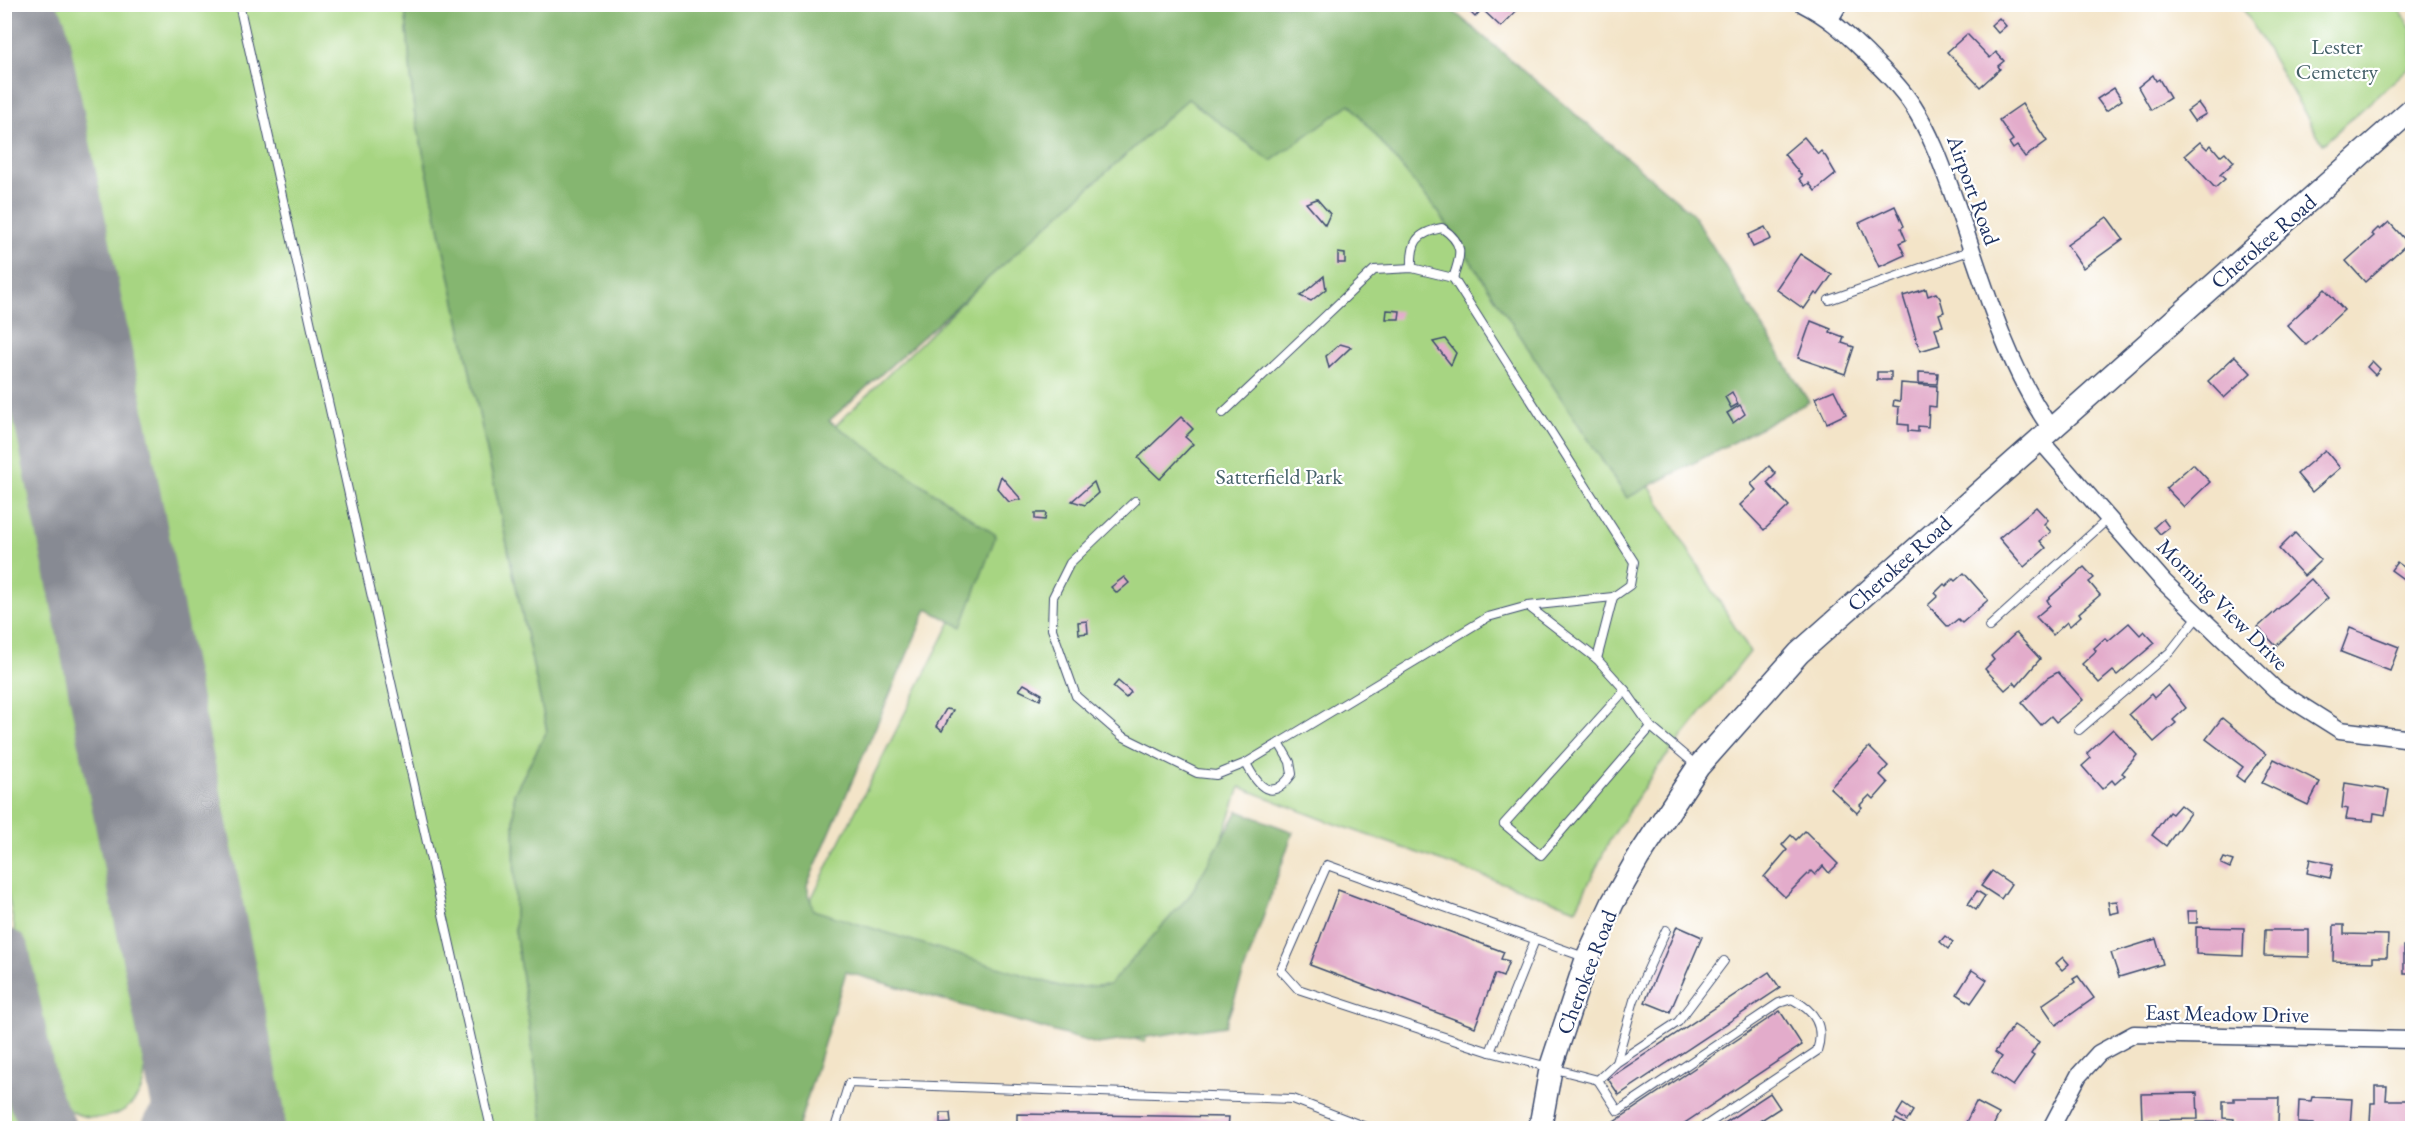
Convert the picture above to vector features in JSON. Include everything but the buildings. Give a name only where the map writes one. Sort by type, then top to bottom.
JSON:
[{"type":"main road","name":"Cherokee Road","points":[[1540,1128],[1551,1067],[1587,958],[1613,902],[1638,858],[1698,767],[1799,653],[2412,109]]},
{"type":"street","name":"Airport Road","points":[[1803,4],[1835,12],[1912,104],[1937,148],[1972,250],[2045,434]]},
{"type":"street","name":"Morning View Drive","points":[[2045,434],[2109,518],[2164,582],[2275,689],[2340,730],[2412,739]]},
{"type":"street","name":"East Meadow Drive","points":[[2051,1128],[2079,1075],[2099,1053],[2134,1034],[2412,1040]]},
{"type":"lane","points":[[239,4],[491,1128]]},
{"type":"lane","points":[[1412,268],[1415,241],[1426,231],[1442,228],[1454,236],[1460,248],[1459,263],[1453,278]]},
{"type":"lane","points":[[1829,300],[1972,250]]},
{"type":"lane","points":[[1136,501],[1070,564],[1053,597],[1052,629],[1076,696],[1122,736],[1197,773],[1216,775],[1246,763],[1488,616],[1528,606],[1613,597],[1630,585],[1634,562],[1453,278],[1412,268],[1374,270],[1223,413]]},
{"type":"lane","points":[[1989,627],[2109,518]]},
{"type":"lane","points":[[1597,658],[1613,597]]},
{"type":"lane","points":[[1528,606],[1597,658],[1625,690],[1651,727],[1698,767]]},
{"type":"lane","points":[[2079,730],[2170,652],[2199,615]]},
{"type":"lane","points":[[1625,690],[1504,824],[1541,855],[1651,727]]},
{"type":"lane","points":[[1246,763],[1256,782],[1264,789],[1275,790],[1286,783],[1292,774],[1290,762],[1279,743]]},
{"type":"lane","points":[[1587,958],[1327,866],[1281,970],[1298,989],[1490,1052],[1598,1080],[1618,1111],[1779,1003],[1792,999],[1806,1006],[1819,1024],[1822,1035],[1817,1051],[1702,1128]]},
{"type":"lane","points":[[1616,1063],[1634,1000],[1666,930]]},
{"type":"lane","points":[[1490,1052],[1535,940]]},
{"type":"lane","points":[[1598,1080],[1616,1063],[1678,1022],[1724,961]]},
{"type":"lane","points":[[836,1128],[849,1083],[1293,1099],[1368,1128]]},
{"type":"green space","points":[[39,5],[405,5],[414,110],[547,731],[514,794],[515,930],[544,1128],[280,1128],[246,957],[239,938],[222,922]]},
{"type":"green space","points":[[405,5],[1446,5],[1692,213],[1809,402],[1627,498],[1439,213],[1350,104],[1271,161],[1188,99],[829,421],[996,535],[962,627],[927,609],[807,885],[813,910],[1066,988],[1109,985],[1190,895],[1238,811],[1293,832],[1225,1026],[1097,1044],[846,972],[798,1128],[544,1128],[515,930],[514,794],[547,731],[414,110]]},
{"type":"green space","name":"Lester Cemetery","points":[[2241,5],[2396,5],[2412,30],[2412,65],[2323,144]]},
{"type":"green space","name":"Satterfield Park","points":[[1380,42],[1750,652],[1654,772],[1610,840],[1576,909],[1319,818],[1240,787],[1169,994],[1144,1042],[800,921],[980,564],[803,457],[1186,86]]},
{"type":"green space","points":[[5,262],[135,923],[124,964],[145,1069],[141,1089],[132,1104],[119,1113],[103,1117],[86,1117],[70,1111],[56,1100],[45,1084],[5,880]]},
{"type":"green space","points":[[5,1046],[21,1128],[5,1128]]},
{"type":"taxiway","points":[[4,954],[34,1098],[50,1128]]},
{"type":"taxiway","points":[[168,1128],[220,1117]]},
{"type":"runway","points":[[4,43],[220,1117]]}]
